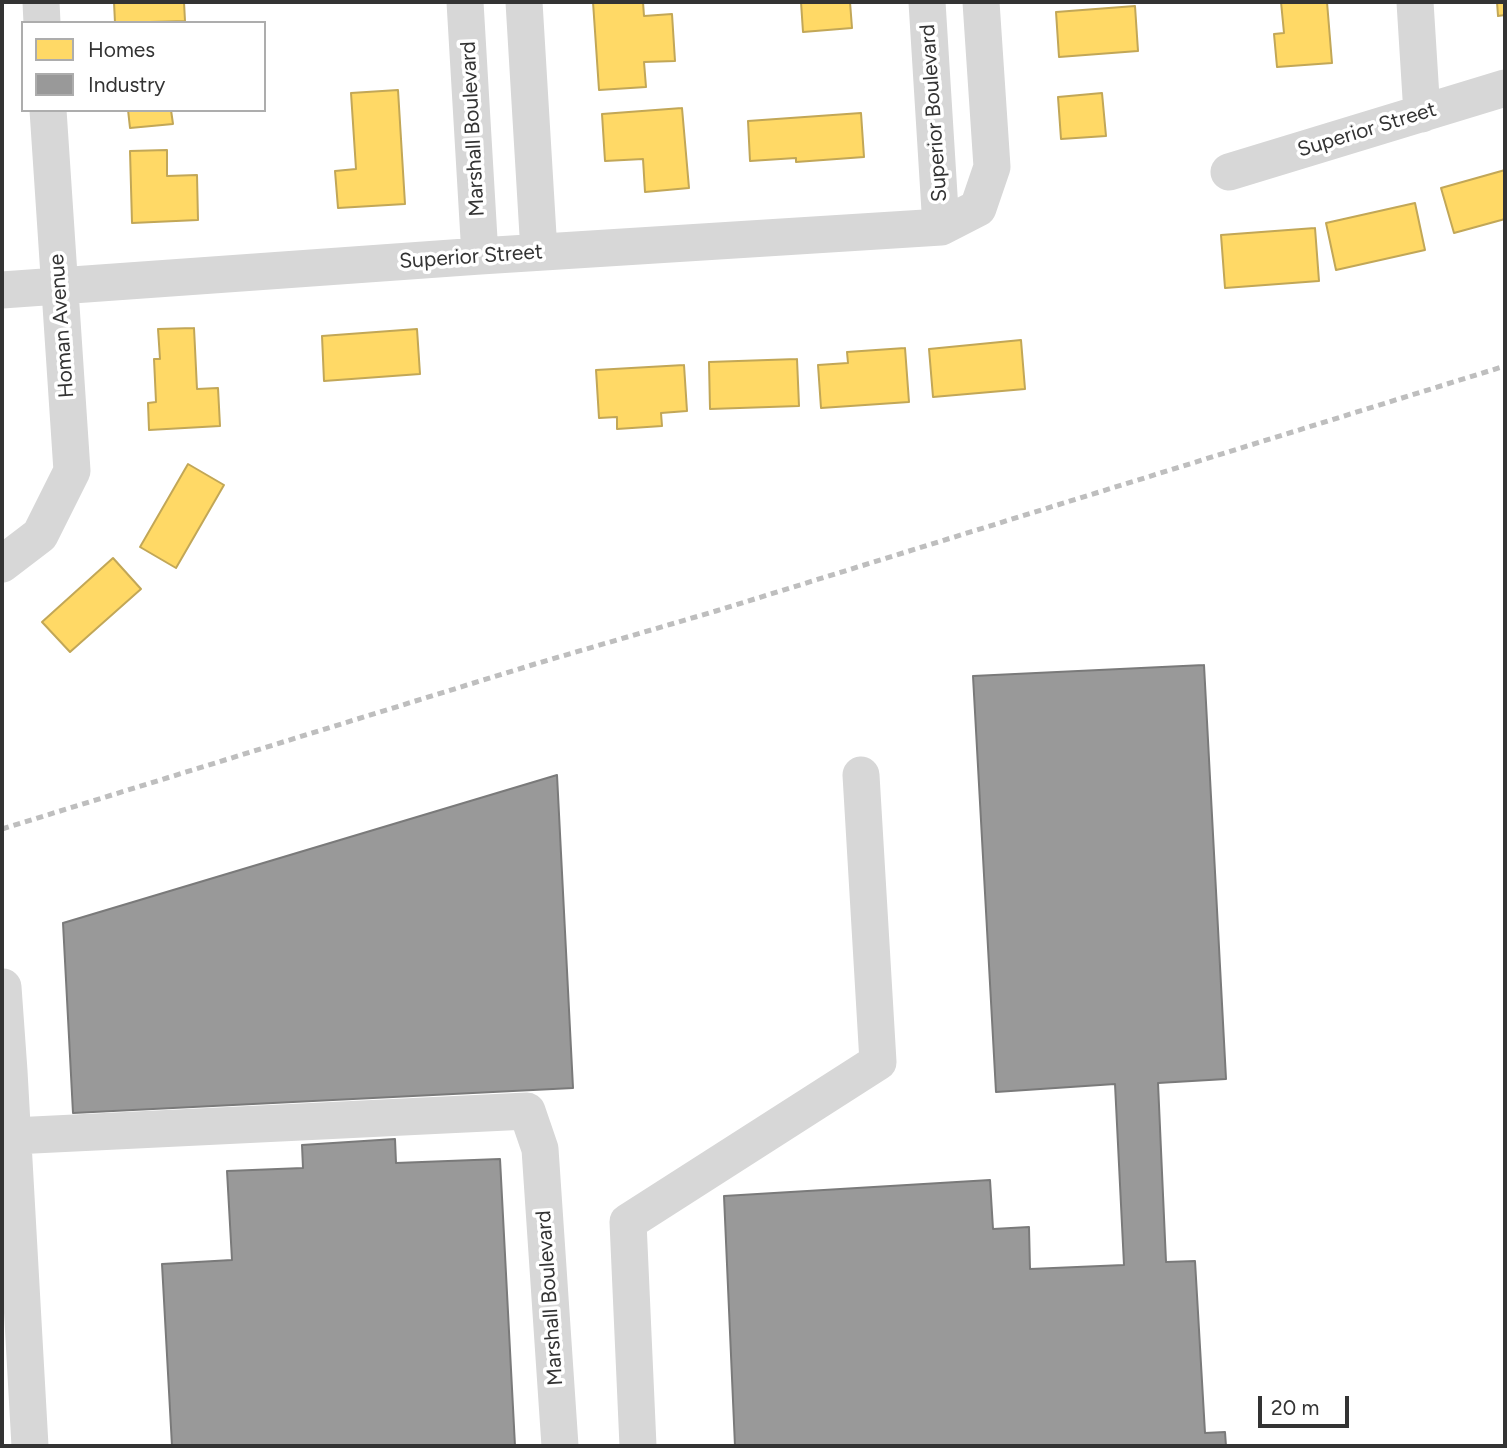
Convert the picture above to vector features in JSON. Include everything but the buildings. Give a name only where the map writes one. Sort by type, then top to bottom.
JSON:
[{"type":"street","points":[[41,2],[42,21]]},
{"type":"street","name":"Marshall Boulevard","points":[[465,2],[480,256]]},
{"type":"street","points":[[524,2],[538,252]]},
{"type":"street","name":"Superior Boulevard","points":[[927,2],[941,227],[978,208],[992,167],[981,2]]},
{"type":"street","points":[[1415,2],[1422,114]]},
{"type":"street","name":"Superior Street","points":[[1229,172],[1505,88]]},
{"type":"street","name":"Homan Avenue","points":[[2,564],[40,535],[72,471],[48,112]]},
{"type":"street","name":"Superior Street","points":[[2,290],[941,227]]},
{"type":"street","points":[[638,1446],[628,1222],[878,1062],[861,775]]},
{"type":"street","points":[[2,987],[30,1446]]},
{"type":"street","name":"Marshall Boulevard","points":[[13,1136],[527,1111],[540,1149],[560,1446]]},
{"type":"railway","points":[[2,829],[1505,366]]}]
